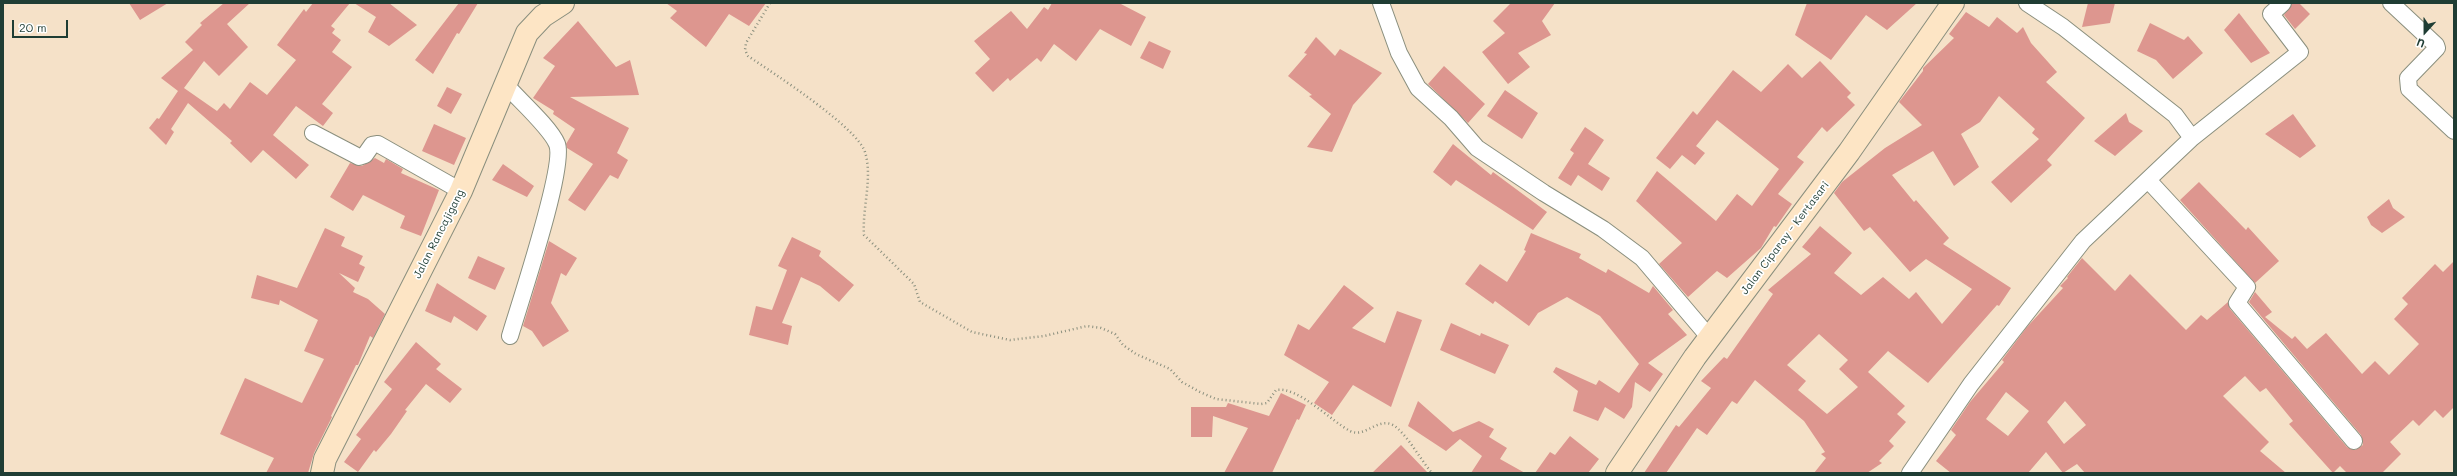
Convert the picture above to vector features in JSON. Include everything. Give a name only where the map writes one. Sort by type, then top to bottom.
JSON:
[{"type":"main road","name":"Jalan Rancajigang","points":[[322,473],[325,459],[462,191],[504,84],[527,33],[543,16],[563,3]]},
{"type":"main road","name":"Jalan Ciparay - Kertasari","points":[[1617,473],[1709,337],[1849,152],[1953,3]]},
{"type":"street","points":[[1381,3],[1399,53],[1418,88],[1451,118],[1477,148],[1544,193],[1604,229],[1642,258],[1709,337]]},
{"type":"street","points":[[2027,3],[2063,27],[2175,115],[2192,138]]},
{"type":"street","points":[[1910,473],[1971,384],[2031,305],[2083,241],[2192,138],[2300,52],[2271,14],[2283,3]]},
{"type":"street","points":[[2391,3],[2436,45],[2437,48],[2408,78],[2407,84],[2409,89],[2454,131]]},
{"type":"street","points":[[504,84],[554,137],[558,154],[548,209],[510,336]]},
{"type":"street","points":[[313,133],[359,157],[365,155],[372,145],[378,144],[462,191]]},
{"type":"street","points":[[2148,180],[2247,287],[2238,303],[2354,441]]},
{"type":"path","points":[[770,3],[746,43],[745,50],[748,56],[831,115],[865,152],[867,174],[864,235],[914,284],[920,302],[972,332],[1010,340],[1044,336],[1087,326],[1101,328],[1115,334],[1123,345],[1136,354],[1170,369],[1182,382],[1216,399],[1261,404],[1267,403],[1276,390],[1284,390],[1313,405],[1352,432],[1361,432],[1378,424],[1386,423],[1395,427],[1432,473]]},
{"type":"building","points":[[129,3],[168,3],[140,20]]},
{"type":"building","points":[[224,3],[250,3],[227,24],[248,47],[219,76],[204,61],[184,88],[217,111],[224,103],[230,109],[250,82],[267,95],[296,60],[277,45],[304,9],[306,12],[313,3],[350,3],[331,26],[335,29],[332,33],[341,40],[332,52],[352,67],[322,104],[333,113],[323,126],[296,106],[273,135],[309,165],[296,179],[263,150],[251,163],[230,143],[232,141],[188,103],[171,129],[174,132],[166,145],[149,128],[157,118],[159,119],[178,91],[161,78],[193,50],[185,42],[202,25],[200,23]]},
{"type":"building","points":[[354,3],[389,3],[417,25],[389,46],[368,32],[376,17]]},
{"type":"building","points":[[459,3],[478,3],[459,34],[457,33],[433,74],[415,60]]},
{"type":"building","points":[[666,3],[766,3],[749,26],[729,14],[706,47],[670,18],[677,11]]},
{"type":"building","points":[[1052,3],[1119,3],[1146,17],[1131,46],[1100,29],[1076,61],[1054,44],[1041,62],[1037,58],[1010,81],[1008,78],[993,92],[975,73],[990,59],[974,41],[1011,11],[1027,29],[1044,7],[1048,10]]},
{"type":"building","points":[[1511,3],[1555,3],[1542,21],[1551,35],[1518,53],[1530,67],[1508,84],[1482,52],[1505,33],[1493,21]]},
{"type":"building","points":[[1807,3],[1917,3],[1887,30],[1866,15],[1831,60],[1795,35]]},
{"type":"building","points":[[2088,3],[2115,3],[2110,23],[2082,27]]},
{"type":"building","points":[[2292,3],[2299,3],[2310,14],[2295,29],[2284,15]]},
{"type":"building","points":[[1966,12],[1989,27],[1997,17],[2017,33],[2023,27],[2031,43],[2057,72],[2046,82],[2085,118],[2047,160],[2052,165],[2011,203],[1991,182],[2039,139],[2032,133],[2035,129],[1999,96],[1980,122],[1961,134],[1979,167],[1954,186],[1933,151],[1892,175],[1914,202],[1916,200],[1949,238],[1943,244],[2011,288],[1999,306],[1997,305],[1928,383],[1888,351],[1868,372],[1905,406],[1897,414],[1906,422],[1889,441],[1894,446],[1879,461],[1882,463],[1867,473],[1814,473],[1826,458],[1821,454],[1825,452],[1804,421],[1755,380],[1737,404],[1732,401],[1707,435],[1697,428],[1666,473],[1644,473],[1676,425],[1679,427],[1711,388],[1701,381],[1724,357],[1727,359],[1773,294],[1768,290],[1811,254],[1802,247],[1820,226],[1852,253],[1834,273],[1861,295],[1883,277],[1909,299],[1916,292],[1942,324],[1972,289],[1926,259],[1910,272],[1870,227],[1864,231],[1834,193],[1842,182],[1885,148],[1922,125],[1899,102],[1923,71],[1923,68],[1954,38],[1949,34]],"holes":[[[1819,334],[1848,360],[1839,369],[1858,387],[1827,414],[1798,390],[1806,381],[1787,365]]]},
{"type":"building","points":[[2239,13],[2270,53],[2251,63],[2224,30]]},
{"type":"building","points":[[578,21],[616,67],[630,60],[639,95],[570,97],[629,128],[617,153],[628,160],[618,179],[610,175],[585,211],[568,200],[593,164],[567,148],[566,144],[575,129],[553,114],[554,111],[533,98],[555,66],[543,58]]},
{"type":"building","points":[[2150,23],[2184,40],[2188,36],[2203,53],[2173,79],[2156,60],[2137,51]]},
{"type":"building","points":[[1316,37],[1335,56],[1340,49],[1382,73],[1353,105],[1332,152],[1307,147],[1331,114],[1309,96],[1312,95],[1288,76],[1307,54],[1304,53]]},
{"type":"building","points":[[1149,41],[1171,51],[1163,69],[1140,58]]},
{"type":"building","points":[[1820,61],[1851,93],[1847,97],[1855,105],[1827,132],[1822,127],[1797,157],[1804,162],[1778,194],[1792,204],[1776,227],[1774,226],[1761,248],[1727,278],[1717,271],[1688,297],[1659,264],[1682,243],[1636,201],[1657,171],[1716,221],[1737,194],[1752,206],[1779,169],[1717,120],[1696,146],[1705,153],[1695,165],[1682,155],[1670,169],[1656,158],[1693,111],[1697,115],[1733,70],[1761,92],[1788,64],[1802,78]]},
{"type":"building","points":[[1444,66],[1485,104],[1468,123],[1428,84]]},
{"type":"building","points":[[447,87],[462,94],[451,114],[437,106]]},
{"type":"building","points":[[1505,90],[1538,113],[1522,139],[1487,116]]},
{"type":"building","points":[[2126,113],[2129,122],[2143,131],[2115,156],[2094,141]]},
{"type":"building","points":[[2293,114],[2316,146],[2300,158],[2265,134]]},
{"type":"building","points":[[434,124],[466,138],[454,165],[422,151]]},
{"type":"building","points":[[1585,127],[1604,140],[1588,164],[1610,178],[1602,191],[1578,175],[1571,186],[1558,178],[1574,153],[1570,150]]},
{"type":"building","points":[[1453,144],[1491,175],[1493,172],[1547,212],[1533,230],[1456,180],[1451,186],[1433,172]]},
{"type":"building","points":[[375,158],[384,163],[386,159],[403,169],[401,173],[439,190],[421,236],[400,228],[405,216],[363,195],[353,211],[330,197],[350,163],[362,166]]},
{"type":"building","points":[[503,164],[534,186],[527,197],[492,180]]},
{"type":"building","points":[[2199,182],[2246,230],[2248,227],[2279,261],[2255,283],[2180,200]]},
{"type":"building","points":[[2389,199],[2393,208],[2405,217],[2382,233],[2371,225],[2367,217]]},
{"type":"building","points":[[325,228],[345,237],[341,246],[363,256],[359,264],[365,267],[358,282],[339,273],[355,288],[353,292],[368,299],[385,314],[373,338],[370,336],[358,365],[356,365],[331,416],[332,417],[314,453],[308,473],[266,473],[274,458],[220,434],[245,378],[302,403],[324,359],[304,351],[318,320],[280,300],[279,305],[251,298],[257,275],[297,288]]},
{"type":"building","points":[[1531,233],[1581,254],[1579,258],[1606,273],[1608,269],[1649,293],[1653,286],[1673,310],[1668,314],[1687,335],[1648,363],[1663,374],[1650,392],[1635,382],[1632,407],[1624,419],[1605,407],[1598,421],[1573,411],[1578,391],[1553,372],[1556,367],[1596,385],[1599,380],[1619,393],[1639,364],[1600,316],[1567,297],[1538,313],[1529,326],[1495,301],[1493,304],[1465,284],[1480,264],[1507,282],[1526,251],[1524,250]]},
{"type":"building","points":[[792,237],[821,251],[819,256],[854,285],[839,302],[820,286],[801,277],[782,323],[792,326],[788,345],[749,335],[756,306],[772,310],[787,270],[778,266]]},
{"type":"building","points":[[549,241],[577,258],[566,276],[561,273],[551,303],[569,331],[543,347],[532,331],[523,326]]},
{"type":"building","points":[[478,256],[505,268],[495,290],[468,278]]},
{"type":"building","points":[[2082,258],[2115,291],[2130,274],[2186,330],[2201,315],[2207,320],[2228,302],[2230,309],[2347,447],[2355,450],[2363,445],[2361,435],[2249,302],[2255,292],[2272,312],[2265,317],[2292,339],[2295,336],[2307,349],[2326,333],[2362,374],[2375,361],[2389,375],[2419,344],[2394,319],[2408,304],[2402,298],[2435,264],[2443,272],[2454,261],[2454,407],[2443,418],[2435,410],[2419,426],[2413,420],[2390,442],[2401,454],[2382,473],[2347,473],[2340,466],[2333,473],[2289,424],[2293,421],[2266,388],[2260,392],[2245,376],[2223,396],[2269,442],[2260,451],[2286,473],[2085,473],[2077,464],[2063,473],[2046,452],[2028,473],[1951,473],[1936,461],[1956,435],[1951,430],[1970,402],[2004,362],[2002,360],[2027,327],[2063,288],[2060,286],[2068,278],[2067,277]],"holes":[[[2006,392],[2029,411],[2008,436],[1986,419]],[[2065,401],[2086,425],[2064,444],[2047,422]]]},
{"type":"building","points":[[437,283],[487,316],[477,331],[454,316],[451,323],[425,311]]},
{"type":"building","points":[[1344,285],[1374,308],[1352,328],[1385,343],[1397,311],[1422,320],[1391,407],[1353,385],[1332,415],[1314,403],[1329,382],[1284,355],[1298,324],[1309,330]]},
{"type":"building","points":[[1451,323],[1480,336],[1481,333],[1509,345],[1495,374],[1440,350]]},
{"type":"building","points":[[416,342],[441,364],[436,369],[462,389],[450,403],[426,384],[405,410],[407,411],[391,434],[376,452],[374,450],[358,472],[344,462],[361,439],[356,435],[392,389],[384,382]]},
{"type":"building","points":[[1281,393],[1306,405],[1299,420],[1297,419],[1272,473],[1224,473],[1248,428],[1213,416],[1212,437],[1191,437],[1191,407],[1226,407],[1228,403],[1269,416]]},
{"type":"building","points":[[1418,401],[1453,432],[1479,421],[1494,429],[1489,437],[1507,448],[1500,459],[1525,473],[1471,473],[1482,456],[1460,439],[1446,451],[1408,426]]},
{"type":"building","points":[[1570,436],[1599,459],[1588,473],[1535,473],[1550,452],[1555,455]]},
{"type":"building","points":[[1401,445],[1428,473],[1372,473]]}]
